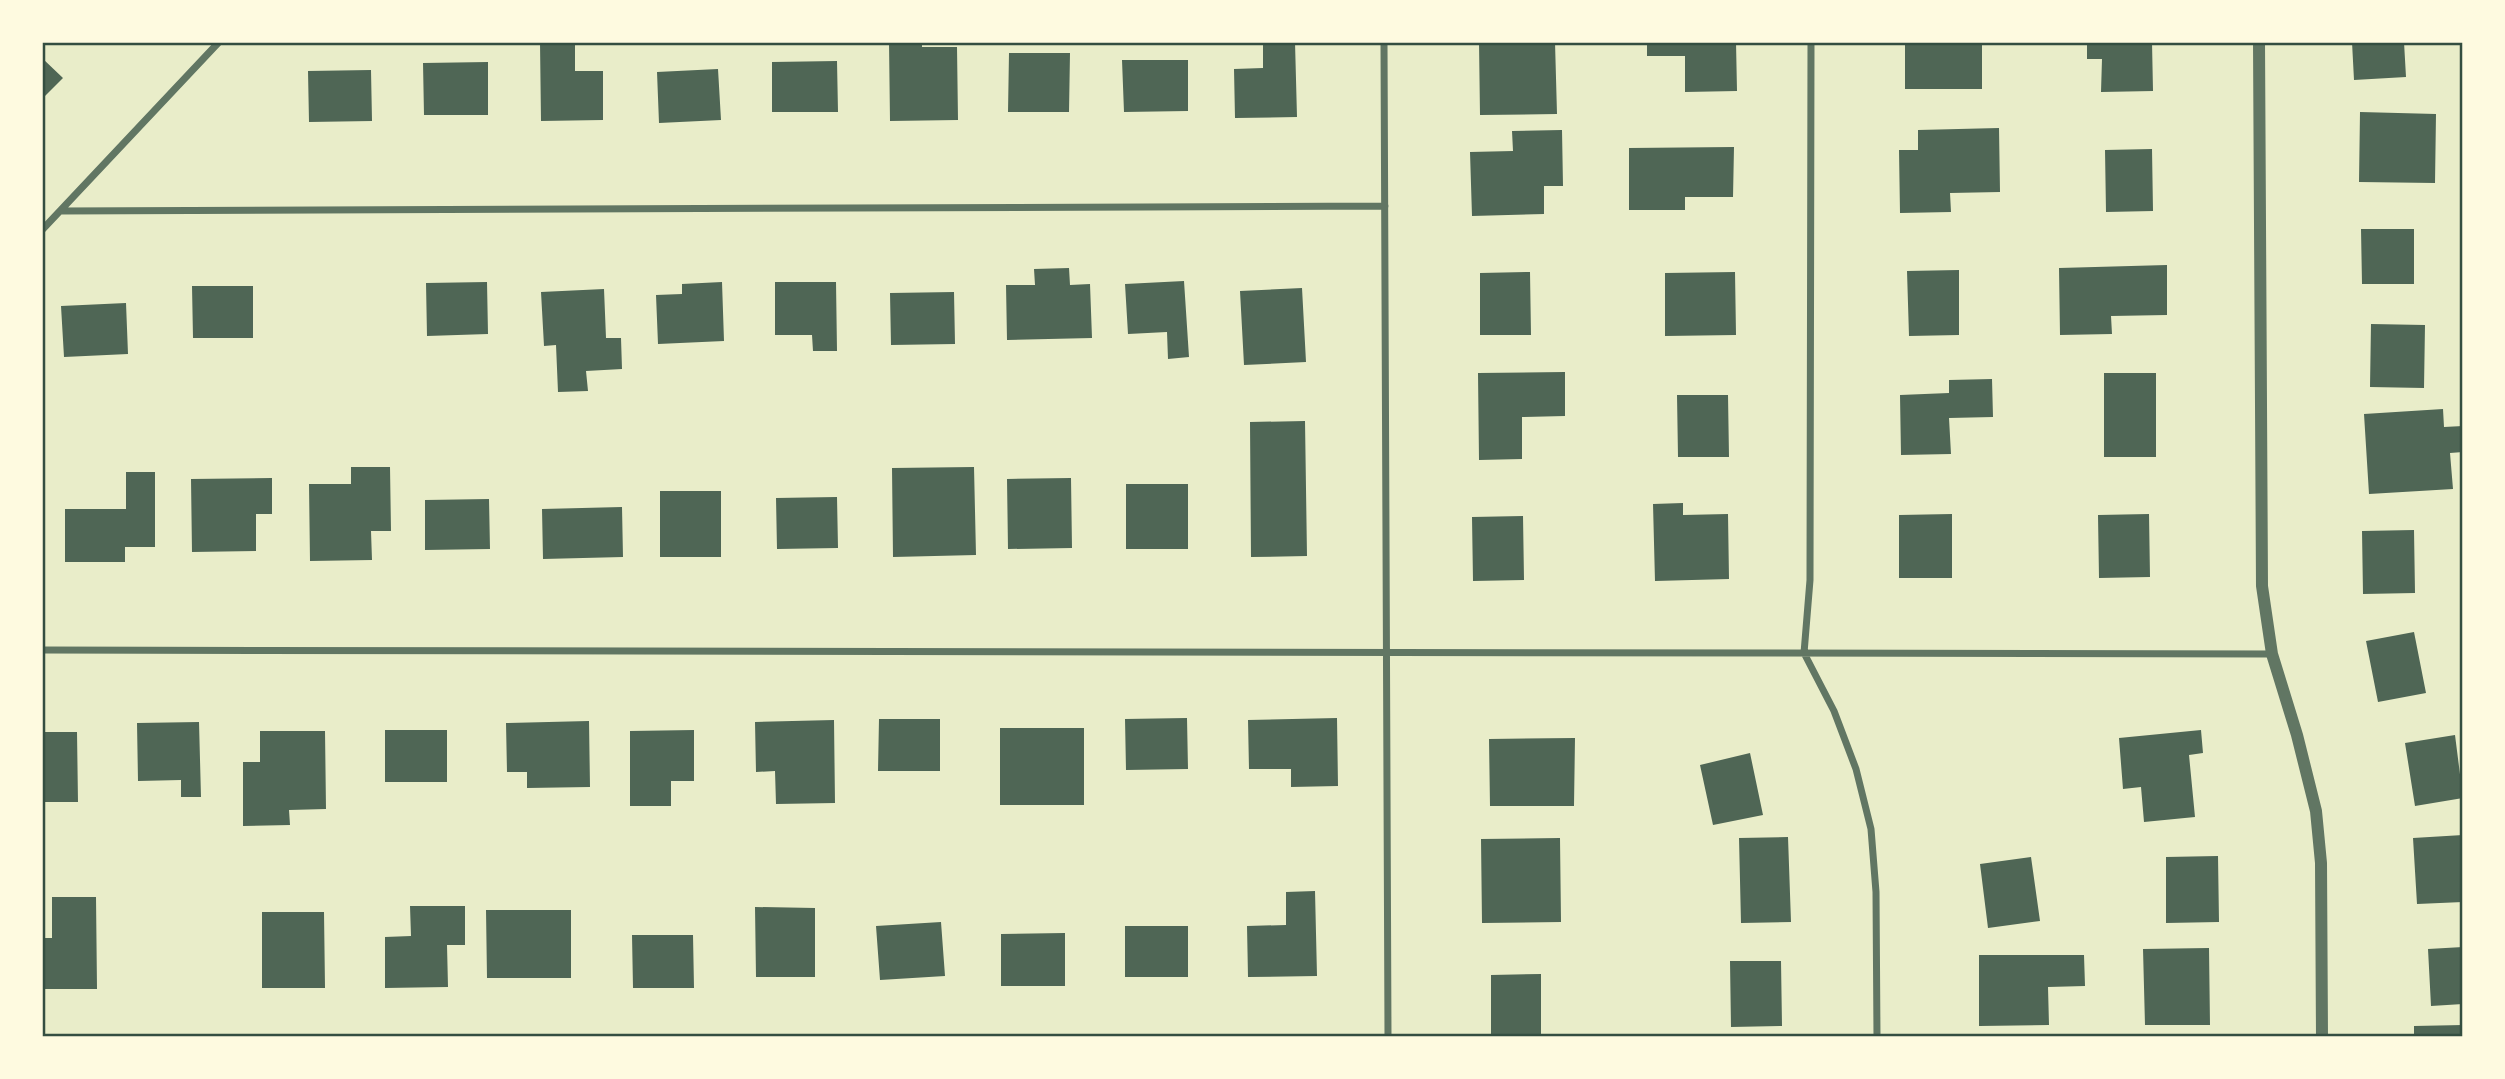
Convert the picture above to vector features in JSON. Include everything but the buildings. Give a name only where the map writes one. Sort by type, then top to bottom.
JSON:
[{"type":"street","points":[[42,230],[219,42]]},
{"type":"street","points":[[1384,42],[1388,1037]]},
{"type":"street","points":[[1811,42],[1810,580],[1804,653],[1834,711],[1856,769],[1871,829],[1876,892],[1877,1037]]},
{"type":"street","points":[[2259,42],[2262,586],[2272,654],[2297,735],[2316,811],[2321,863],[2322,1037]]},
{"type":"street","points":[[60,211],[1385,206]]},
{"type":"street","points":[[42,650],[2272,654]]}]
